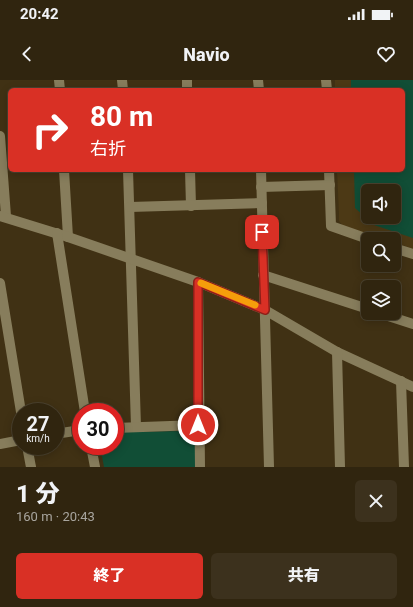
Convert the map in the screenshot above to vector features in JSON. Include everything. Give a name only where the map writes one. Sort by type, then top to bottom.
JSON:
[{"type":"street","points":[[0,137],[3,216],[57,233],[198,282],[265,310],[337,352],[413,387]]},
{"type":"street","points":[[64,172],[68,237]]},
{"type":"street","points":[[128,172],[136,427]]},
{"type":"street","points":[[190,172],[191,206]]},
{"type":"street","points":[[261,172],[269,467]]},
{"type":"street","points":[[329,172],[331,226],[361,237]]},
{"type":"street","points":[[261,187],[330,185]]},
{"type":"street","points":[[130,207],[262,203]]},
{"type":"street","points":[[57,233],[85,403]]},
{"type":"street","points":[[401,250],[413,254]]},
{"type":"street","points":[[263,275],[361,307]]},
{"type":"street","points":[[198,282],[198,425],[200,467]]},
{"type":"street","points":[[0,283],[20,403]]},
{"type":"street","points":[[401,319],[413,323]]},
{"type":"street","points":[[337,352],[340,467]]},
{"type":"street","points":[[401,381],[404,467]]},
{"type":"street","points":[[124,428],[198,425]]},
{"type":"street","points":[[0,444],[12,442]]},
{"type":"street","points":[[29,455],[31,467]]},
{"type":"street","points":[[93,455],[95,467]]},
{"type":"shaded area","points":[[335,80],[413,80],[413,249],[401,245],[401,232],[361,232],[343,226],[339,221],[337,172],[405,172],[405,88],[335,88]]},
{"type":"green space","points":[[351,80],[413,80],[413,238],[401,234],[401,232],[395,232],[373,224],[401,224],[401,184],[361,184],[361,213],[355,208],[354,172],[405,172],[405,88],[351,88]]},
{"type":"green space","points":[[187,431],[195,437],[195,467],[104,467],[102,455],[124,455],[124,432]]},
{"type":"slow traffic","points":[[201,283],[255,305]]},
{"type":"route","points":[[198,425],[198,282],[265,310],[262,232]]}]
